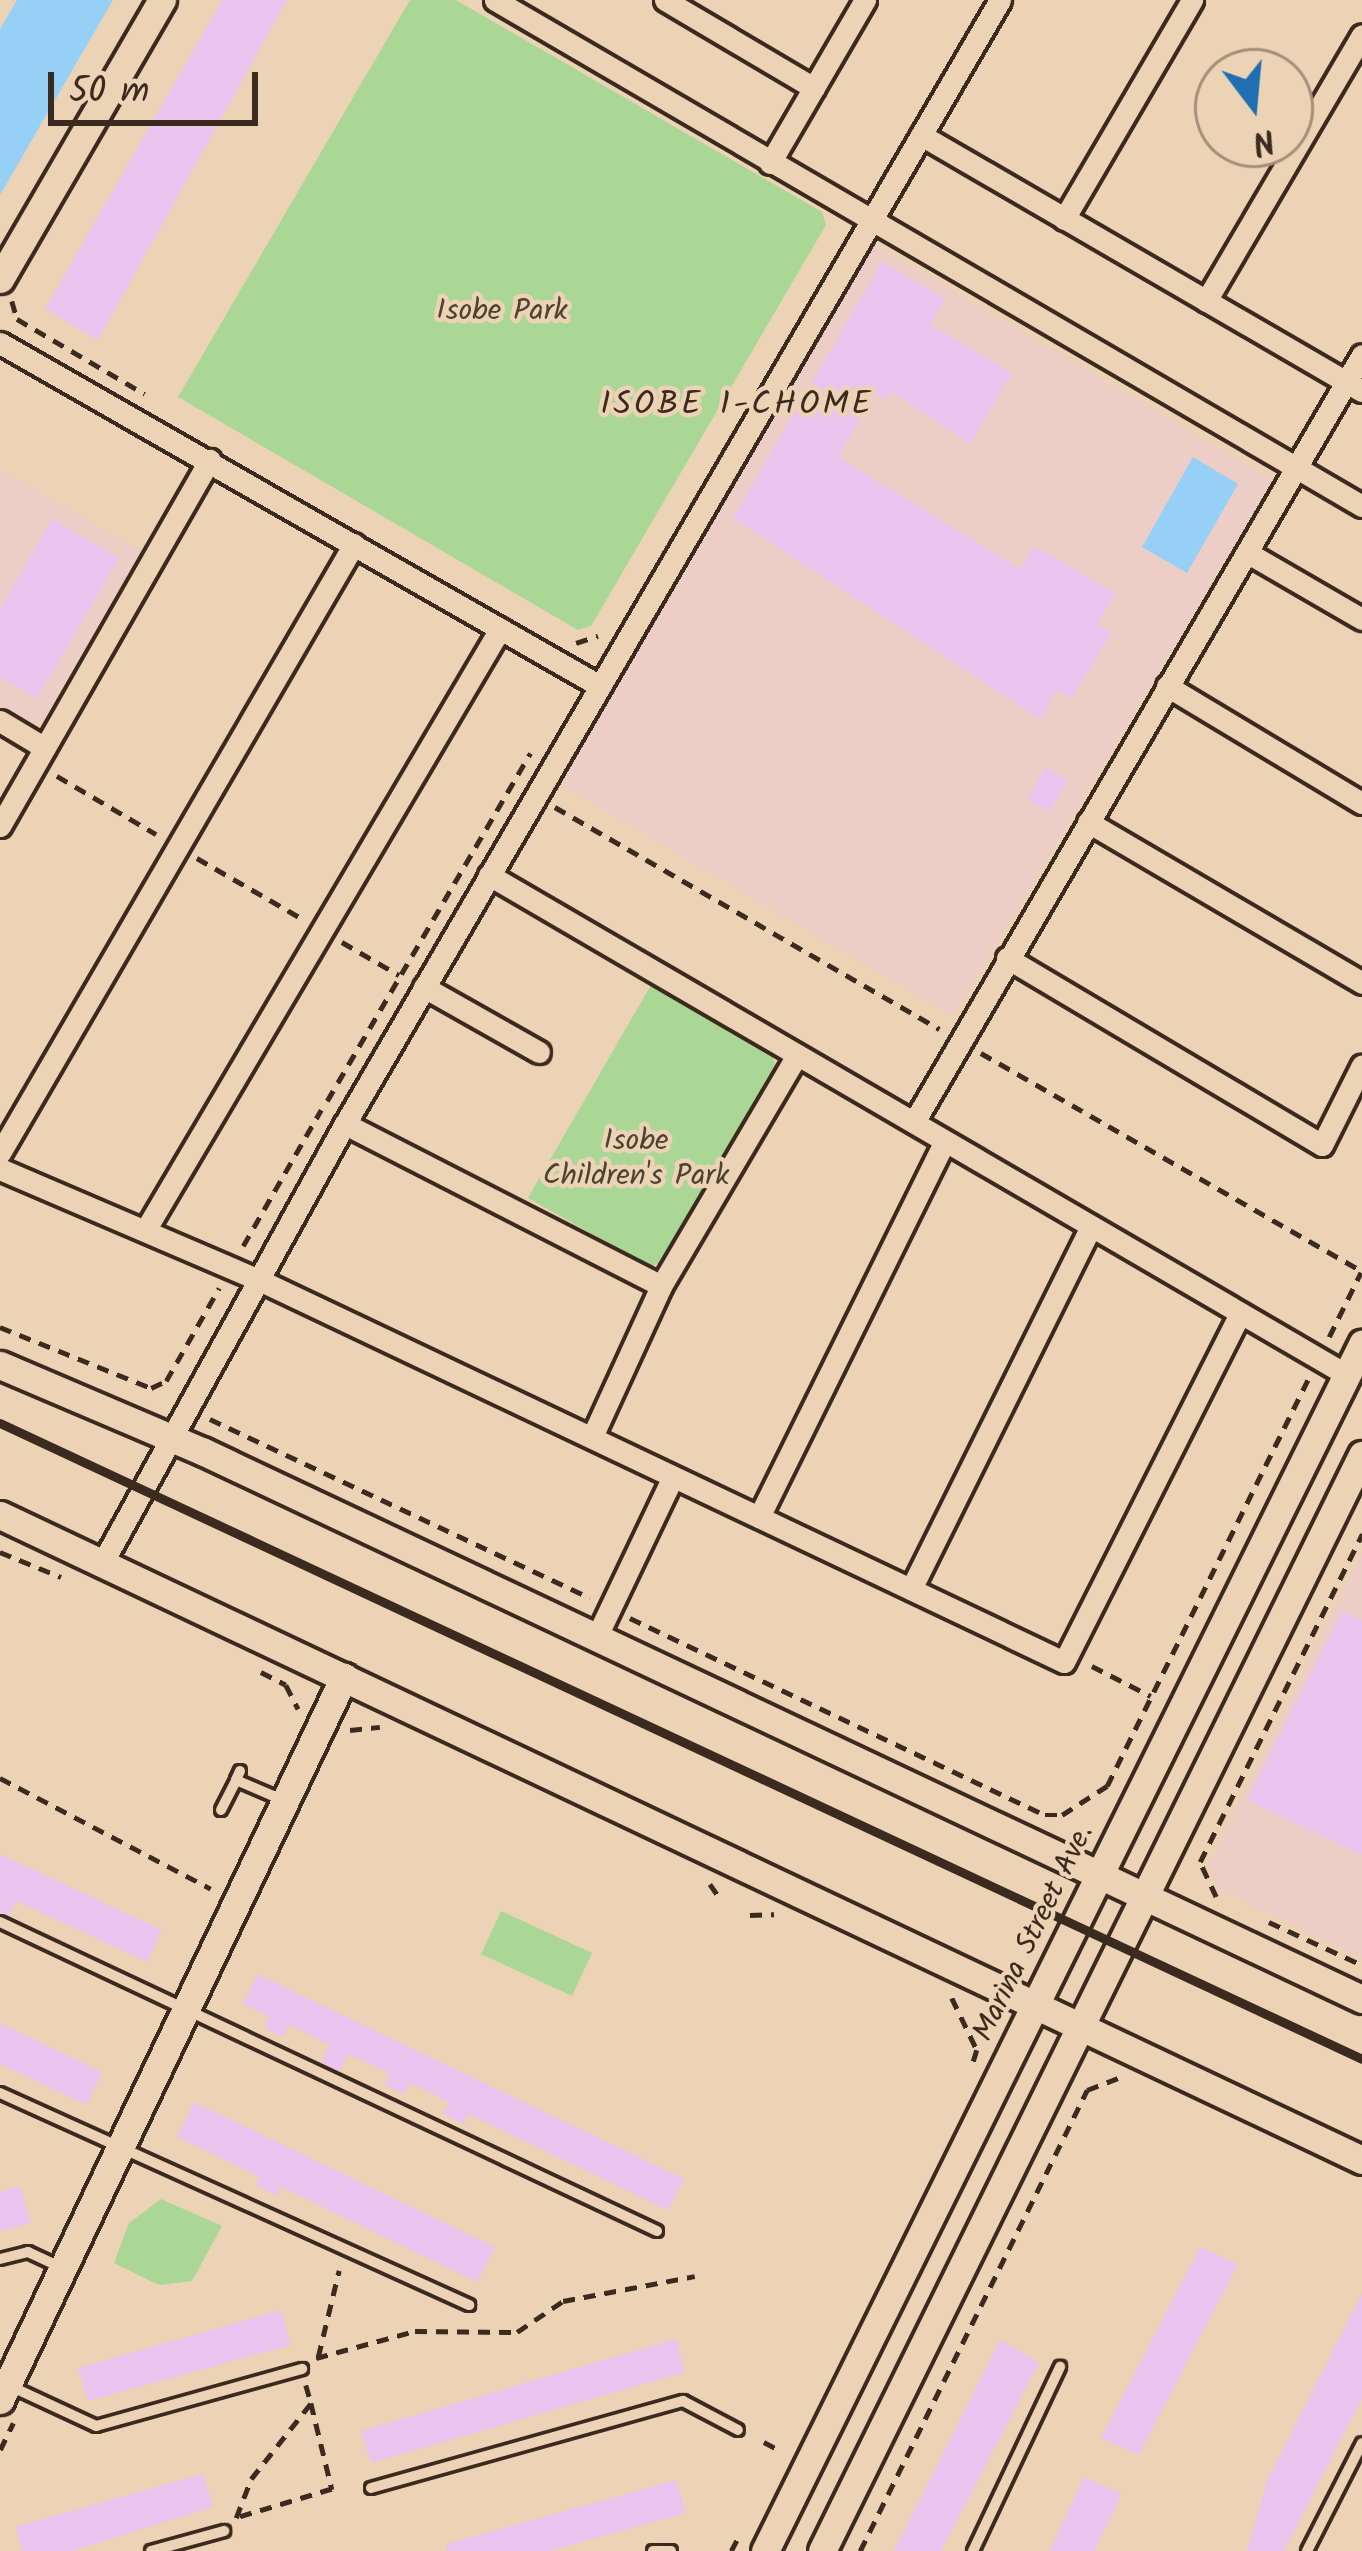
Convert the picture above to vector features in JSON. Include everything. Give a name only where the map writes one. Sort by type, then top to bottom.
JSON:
[{"type":"street","points":[[8,284],[162,0]]},
{"type":"street","points":[[495,0],[1362,506]]},
{"type":"street","points":[[770,163],[866,0]]},
{"type":"street","points":[[104,1560],[168,1436],[345,1124],[1000,0]]},
{"type":"street","points":[[1064,219],[1192,0]]},
{"type":"street","points":[[669,1],[814,88]]},
{"type":"street","points":[[1206,301],[1362,35]]},
{"type":"street","points":[[921,134],[1354,386]]},
{"type":"street","points":[[0,343],[600,686]]},
{"type":"street","points":[[914,1122],[1296,468],[1354,386],[1362,355]]},
{"type":"street","points":[[0,826],[210,460]]},
{"type":"street","points":[[0,1153],[354,544]]},
{"type":"street","points":[[1248,553],[1362,619]]},
{"type":"street","points":[[146,1229],[500,629]]},
{"type":"street","points":[[1167,686],[1362,803]]},
{"type":"street","points":[[0,722],[40,756]]},
{"type":"street","points":[[1088,822],[1362,983]]},
{"type":"street","points":[[489,875],[1347,1375]]},
{"type":"street","points":[[1007,958],[1322,1145],[1362,1066]]},
{"type":"street","points":[[424,987],[539,1052]]},
{"type":"street","points":[[592,1437],[661,1286],[797,1055]]},
{"type":"street","points":[[345,1124],[661,1286]]},
{"type":"street","points":[[759,1517],[945,1141]]},
{"type":"street","points":[[0,1169],[257,1279],[1064,1662],[1240,1312]]},
{"type":"street","points":[[911,1589],[1091,1226]]},
{"type":"street","name":"Marina Street Ave.","points":[[766,2551],[1362,1344]]},
{"type":"street","points":[[0,1364],[168,1436],[597,1636],[1362,1999]]},
{"type":"street","points":[[821,2551],[1362,1455]]},
{"type":"street","points":[[597,1636],[673,1477]]},
{"type":"street","points":[[0,1515],[104,1560],[1362,2160]]},
{"type":"street","points":[[9,2398],[118,2145],[344,1677]]},
{"type":"lane","points":[[221,1810],[238,1775],[285,1801]]},
{"type":"lane","points":[[0,1922],[657,2231]]},
{"type":"lane","points":[[0,2093],[469,2305]]},
{"type":"lane","points":[[0,2259],[28,2252],[64,2267]]},
{"type":"lane","points":[[973,2551],[1060,2367]]},
{"type":"lane","points":[[9,2398],[96,2426],[302,2368]]},
{"type":"lane","points":[[371,2488],[683,2401],[738,2430]]},
{"type":"lane","points":[[1307,2551],[1362,2443]]},
{"type":"lane","points":[[151,2551],[224,2531]]},
{"type":"lane","points":[[653,2551],[671,2551]]},
{"type":"path","points":[[8,284],[16,319],[161,404]]},
{"type":"path","points":[[574,643],[595,640],[609,616]]},
{"type":"path","points":[[239,1253],[533,748]]},
{"type":"path","points":[[40,756],[178,847],[399,975]]},
{"type":"path","points":[[1326,1342],[1362,1269]]},
{"type":"path","points":[[0,1327],[151,1388],[166,1381],[225,1278]]},
{"type":"path","points":[[199,1414],[596,1601]]},
{"type":"path","points":[[1236,1906],[1208,1891],[1200,1862],[1362,1534]]},
{"type":"path","points":[[0,1552],[63,1578]]},
{"type":"path","points":[[1069,1655],[1151,1696]]},
{"type":"path","points":[[242,1663],[286,1685],[297,1721]]},
{"type":"path","points":[[341,1733],[383,1728]]},
{"type":"path","points":[[0,1778],[216,1892]]},
{"type":"path","points":[[690,1875],[721,1900]]},
{"type":"path","points":[[750,1915],[778,1915]]},
{"type":"path","points":[[1257,1916],[1362,1965]]},
{"type":"path","points":[[933,1989],[963,2009],[977,2050],[963,2084]]},
{"type":"path","points":[[860,2551],[1087,2090],[1122,2078]]},
{"type":"path","points":[[318,2357],[330,2292],[349,2249]]},
{"type":"path","points":[[311,2403],[250,2479],[236,2518],[332,2489],[311,2403],[302,2368],[318,2357],[415,2331],[517,2332],[563,2301],[695,2276]]},
{"type":"path","points":[[0,2450],[9,2398]]},
{"type":"path","points":[[771,2471],[791,2431]]},
{"type":"path","points":[[764,2442],[781,2451]]},
{"type":"path","points":[[731,2551],[741,2531]]},
{"type":"shaded area","points":[[881,248],[1273,480],[953,1017],[559,783],[871,249]]},
{"type":"shaded area","points":[[0,469],[142,551],[43,720],[31,725],[0,707]]},
{"type":"shaded area","points":[[1362,1552],[1362,1959],[1218,1889],[1209,1864]]},
{"type":"green space","name":"Isobe Park","points":[[410,0],[456,0],[822,212],[826,225],[591,626],[578,630],[178,397]]},
{"type":"green space","name":"Isobe Children's Park","points":[[651,985],[771,1052],[775,1064],[662,1263],[649,1266],[528,1198]]},
{"type":"green space","points":[[501,1911],[592,1953],[572,1996],[481,1954]]},
{"type":"green space","points":[[161,2199],[222,2226],[192,2281],[159,2285],[114,2263],[129,2223]]},
{"type":"water","points":[[17,0],[113,0],[0,195],[0,29]]},
{"type":"water","points":[[1193,457],[1238,484],[1187,573],[1142,547]]},
{"type":"building","points":[[222,0],[287,0],[98,340],[45,309]]},
{"type":"building","points":[[882,262],[945,299],[930,325],[1012,373],[970,444],[891,391],[886,400],[875,394],[838,457],[1020,569],[1034,546],[1115,593],[1097,625],[1111,633],[1072,698],[1057,690],[1040,719],[733,518]]},
{"type":"building","points":[[52,519],[119,558],[37,698],[0,677],[0,609]]},
{"type":"building","points":[[1045,768],[1068,780],[1049,812],[1027,799]]},
{"type":"building","points":[[1342,1611],[1362,1621],[1362,1855],[1247,1800]]},
{"type":"building","points":[[0,1854],[162,1930],[147,1962],[16,1901],[9,1916],[0,1912]]},
{"type":"building","points":[[257,1974],[684,2179],[668,2210],[468,2114],[464,2124],[443,2114],[449,2102],[409,2083],[404,2094],[384,2085],[389,2073],[348,2054],[340,2071],[321,2062],[330,2045],[289,2025],[283,2037],[264,2028],[269,2016],[243,2004]]},
{"type":"building","points":[[0,2023],[102,2072],[87,2105],[0,2064]]},
{"type":"building","points":[[194,2102],[495,2247],[477,2282],[281,2187],[277,2196],[256,2185],[260,2177],[177,2137]]},
{"type":"building","points":[[20,2186],[31,2223],[0,2231],[0,2192]]},
{"type":"building","points":[[1200,2247],[1238,2264],[1139,2455],[1101,2438]]},
{"type":"building","points":[[1362,2293],[1362,2398],[1284,2551],[1247,2551],[1267,2481]]},
{"type":"building","points":[[281,2310],[291,2345],[88,2401],[78,2368]]},
{"type":"building","points":[[676,2339],[685,2372],[371,2463],[361,2431]]},
{"type":"building","points":[[1000,2340],[1039,2363],[941,2551],[894,2551]]},
{"type":"building","points":[[203,2474],[213,2507],[72,2551],[22,2551],[15,2527]]},
{"type":"building","points":[[1084,2477],[1122,2494],[1094,2551],[1049,2551]]},
{"type":"building","points":[[676,2480],[686,2513],[549,2551],[447,2551],[446,2544]]},
{"type":"railway","points":[[0,1423],[1362,2059]]},
{"type":"district","name":"ISOBE 1-CHOME","points":[[737,406]]}]
